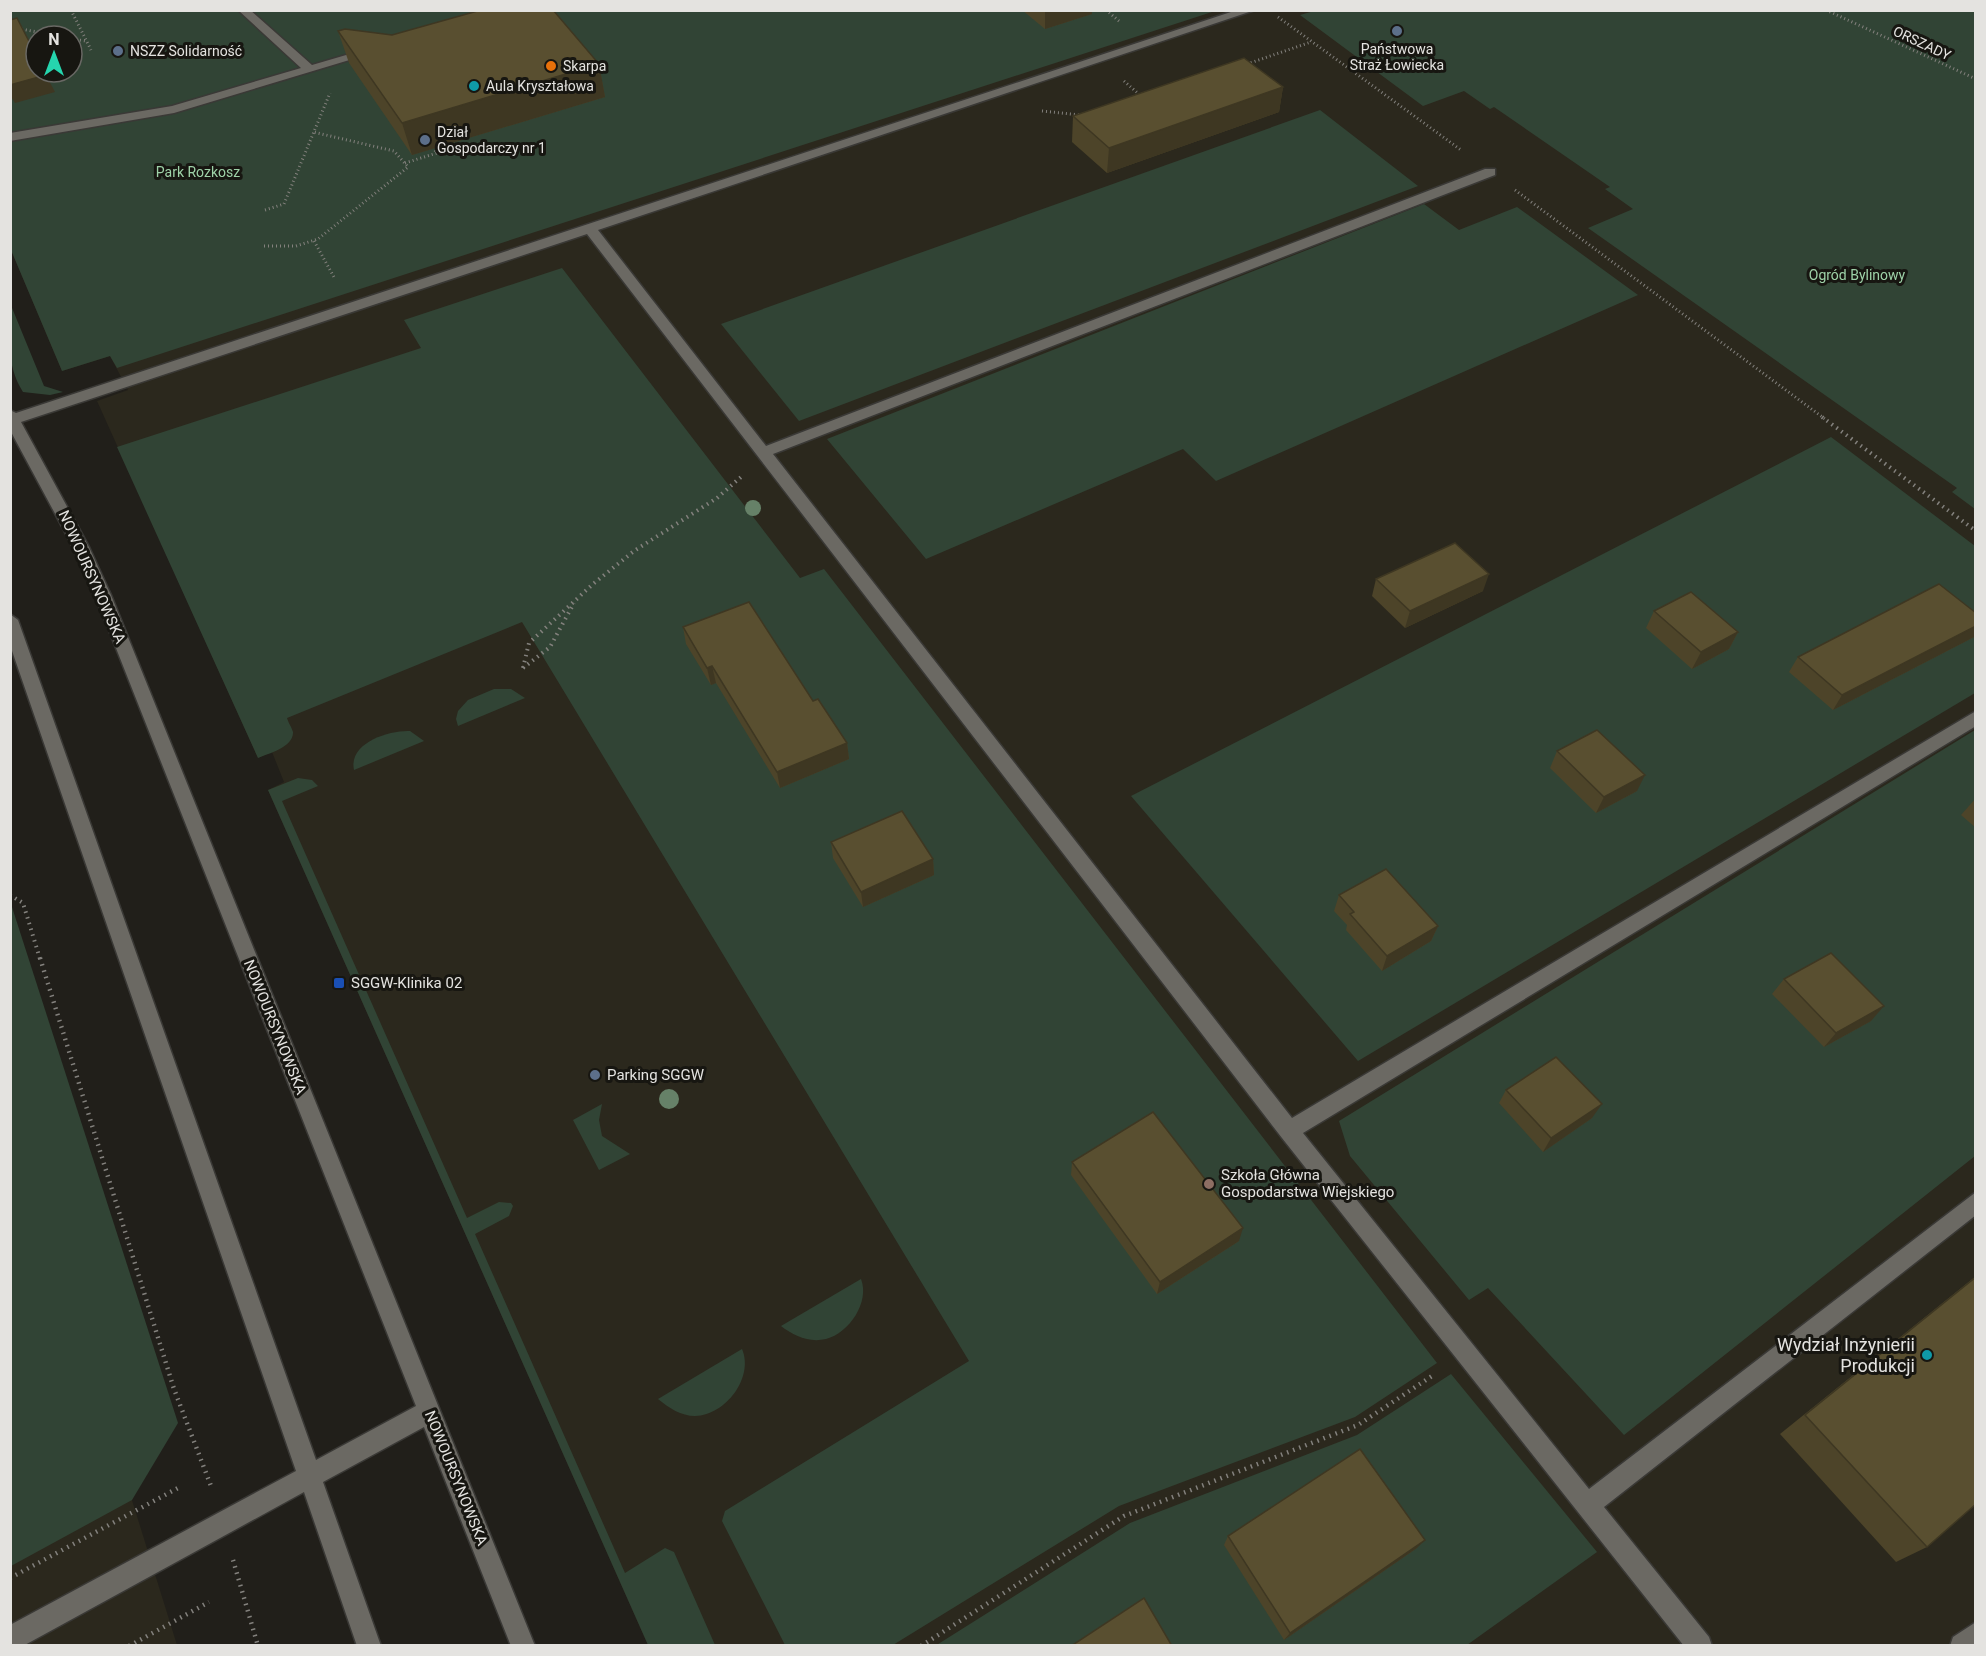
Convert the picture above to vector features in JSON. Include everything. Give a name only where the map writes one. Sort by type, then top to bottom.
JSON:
[{"type":"street","points":[[243,10],[310,70]]},
{"type":"street","points":[[11,417],[591,229],[1250,10]]},
{"type":"street","points":[[10,137],[174,110],[386,48]]},
{"type":"street","points":[[762,453],[1490,172]]},
{"type":"street","points":[[591,229],[762,453],[1289,1131],[1700,1646]]},
{"type":"street","name":"NOWOURSYNOWSKA","points":[[11,417],[76,538],[103,595],[523,1646]]},
{"type":"street","points":[[10,620],[369,1646]]},
{"type":"street","points":[[1289,1131],[1976,717]]},
{"type":"street","points":[[1588,1504],[1976,1202]]},
{"type":"street","points":[[10,1639],[430,1411]]},
{"type":"street","points":[[1962,1646],[1976,1634]]},
{"type":"path","points":[[71,10],[92,50]]},
{"type":"path","name":"ORSZADY","points":[[1826,10],[1976,79]]},
{"type":"path","points":[[1277,17],[1976,531]]},
{"type":"path","points":[[1244,64],[1311,42]]},
{"type":"path","points":[[265,210],[284,204],[343,60]]},
{"type":"path","points":[[1133,102],[1144,98]]},
{"type":"path","points":[[1035,111],[1090,116]]},
{"type":"path","points":[[264,246],[296,246],[314,240],[408,167],[394,151],[313,132]]},
{"type":"path","points":[[405,163],[437,153],[434,149]]},
{"type":"path","points":[[314,240],[338,285]]},
{"type":"path","points":[[575,600],[558,640],[548,651],[523,668],[525,651],[530,644],[575,600],[636,550],[716,499],[738,481],[762,453]]},
{"type":"path","points":[[10,895],[23,903],[174,1389],[210,1481]]},
{"type":"path","points":[[921,1646],[1124,1516],[1358,1425],[1467,1353]]},
{"type":"path","points":[[10,1578],[178,1488]]},
{"type":"path","points":[[235,1567],[258,1646]]},
{"type":"path","points":[[129,1646],[209,1602]]},
{"type":"shaded area","name":"Szkoła Główna Gospodarstwa Wiejskiego","points":[[10,11],[1314,11],[1301,16],[1657,15],[1975,173],[1975,1645],[648,1645],[268,790],[284,782],[272,752],[258,758],[97,401],[128,390],[110,356],[62,371],[11,250]]},
{"type":"shaded area","points":[[10,1077],[113,1439],[177,1645],[11,1645]]},
{"type":"green space","name":"Park Rozkosz","points":[[10,11],[1215,11],[117,368],[110,356],[62,371],[11,250]]},
{"type":"green space","name":"Ogród Bylinowy","points":[[1314,11],[1975,11],[1975,509],[1952,492],[1957,488],[1588,228],[1633,209],[1605,189],[1610,187],[1494,107],[1490,109],[1464,91],[1423,106],[1300,15]]},
{"type":"green space","points":[[1320,110],[1418,186],[799,421],[721,324]]},
{"type":"green space","points":[[1424,204],[1459,230],[1517,207],[1638,295],[1216,481],[1183,449],[926,559],[827,439]]},
{"type":"green space","points":[[562,268],[800,578],[824,569],[1437,1363],[1355,1417],[1119,1506],[893,1645],[785,1645],[722,1521],[725,1511],[969,1361],[522,622],[287,718],[293,732],[289,742],[280,749],[258,758],[117,447],[421,348],[404,320]]},
{"type":"green space","points":[[10,303],[44,386],[63,392],[50,395],[23,392],[11,360]]},
{"type":"green space","points":[[1831,437],[1975,546],[1975,693],[1358,1061],[1131,796]]},
{"type":"green space","points":[[494,689],[511,689],[525,698],[458,726],[456,719],[458,711],[468,700]]},
{"type":"green space","points":[[1975,730],[1975,1156],[1624,1435],[1488,1288],[1469,1300],[1350,1156],[1339,1121]]},
{"type":"green space","points":[[410,731],[424,741],[354,770],[357,752],[372,740],[392,733]]},
{"type":"green space","points":[[298,778],[312,780],[318,786],[282,801],[467,1218],[499,1202],[511,1203],[513,1206],[509,1216],[475,1234],[625,1573],[665,1548],[674,1552],[715,1645],[648,1645],[268,790]]},
{"type":"green space","points":[[11,904],[178,1423],[132,1500],[11,1566]]},
{"type":"green space","points":[[602,1104],[599,1120],[602,1136],[630,1154],[599,1170],[573,1120]]},
{"type":"green space","points":[[861,1279],[863,1297],[860,1307],[850,1323],[834,1336],[820,1340],[808,1339],[796,1336],[781,1326]]},
{"type":"green space","points":[[742,1349],[745,1360],[741,1382],[727,1402],[717,1409],[706,1414],[690,1416],[675,1411],[658,1399]]},
{"type":"green space","points":[[1451,1374],[1597,1552],[1467,1645],[935,1646],[1130,1523],[1357,1435]]},
{"type":"building","points":[[481,10],[553,10],[599,64],[402,123],[338,31],[345,29],[392,35]]},
{"type":"building","points":[[17,18],[24,32],[24,81],[10,85],[10,20]]},
{"type":"building","points":[[1244,58],[1283,87],[1109,148],[1073,116]]},
{"type":"building","points":[[1455,543],[1489,574],[1410,611],[1376,579]]},
{"type":"building","points":[[1939,584],[1976,613],[1976,626],[1842,695],[1798,657]]},
{"type":"building","points":[[1691,592],[1738,632],[1701,652],[1654,611]]},
{"type":"building","points":[[749,602],[813,701],[818,699],[847,743],[777,772],[712,666],[707,668],[683,627]]},
{"type":"building","points":[[1597,730],[1645,775],[1604,797],[1557,751]]},
{"type":"building","points":[[902,811],[933,859],[861,892],[831,842]]},
{"type":"building","points":[[1386,869],[1438,926],[1387,956],[1350,914],[1354,912],[1339,895]]},
{"type":"building","points":[[1831,953],[1884,1006],[1836,1033],[1784,979]]},
{"type":"building","points":[[1556,1057],[1602,1104],[1551,1138],[1506,1090]]},
{"type":"building","points":[[1153,1112],[1243,1228],[1160,1282],[1072,1162]]},
{"type":"building","name":"Wydział Inżynierii Produkcji","points":[[1976,1277],[1976,1504],[1927,1547],[1805,1415]]},
{"type":"building","points":[[1360,1449],[1425,1540],[1290,1633],[1228,1536]]},
{"type":"building","points":[[1144,1598],[1172,1646],[1071,1646]]},
{"type":"place","name":"Państwowa Straż Łowiecka","points":[[1397,31]]},
{"type":"place","name":"NSZZ Solidarność","points":[[118,51]]},
{"type":"place","name":"Skarpa","points":[[551,66]]},
{"type":"place","name":"Aula Kryształowa","points":[[474,86]]},
{"type":"place","name":"Dział Gospodarczy nr 1","points":[[425,140]]},
{"type":"place","name":"SGGW-Klinika 02","points":[[339,983]]},
{"type":"place","name":"Parking SGGW","points":[[595,1075]]},
{"type":"place","name":"Szkoła Główna Gospodarstwa Wiejskiego","points":[[1209,1184]]},
{"type":"place","name":"Wydział Inżynierii Produkcji","points":[[1927,1355]]}]
